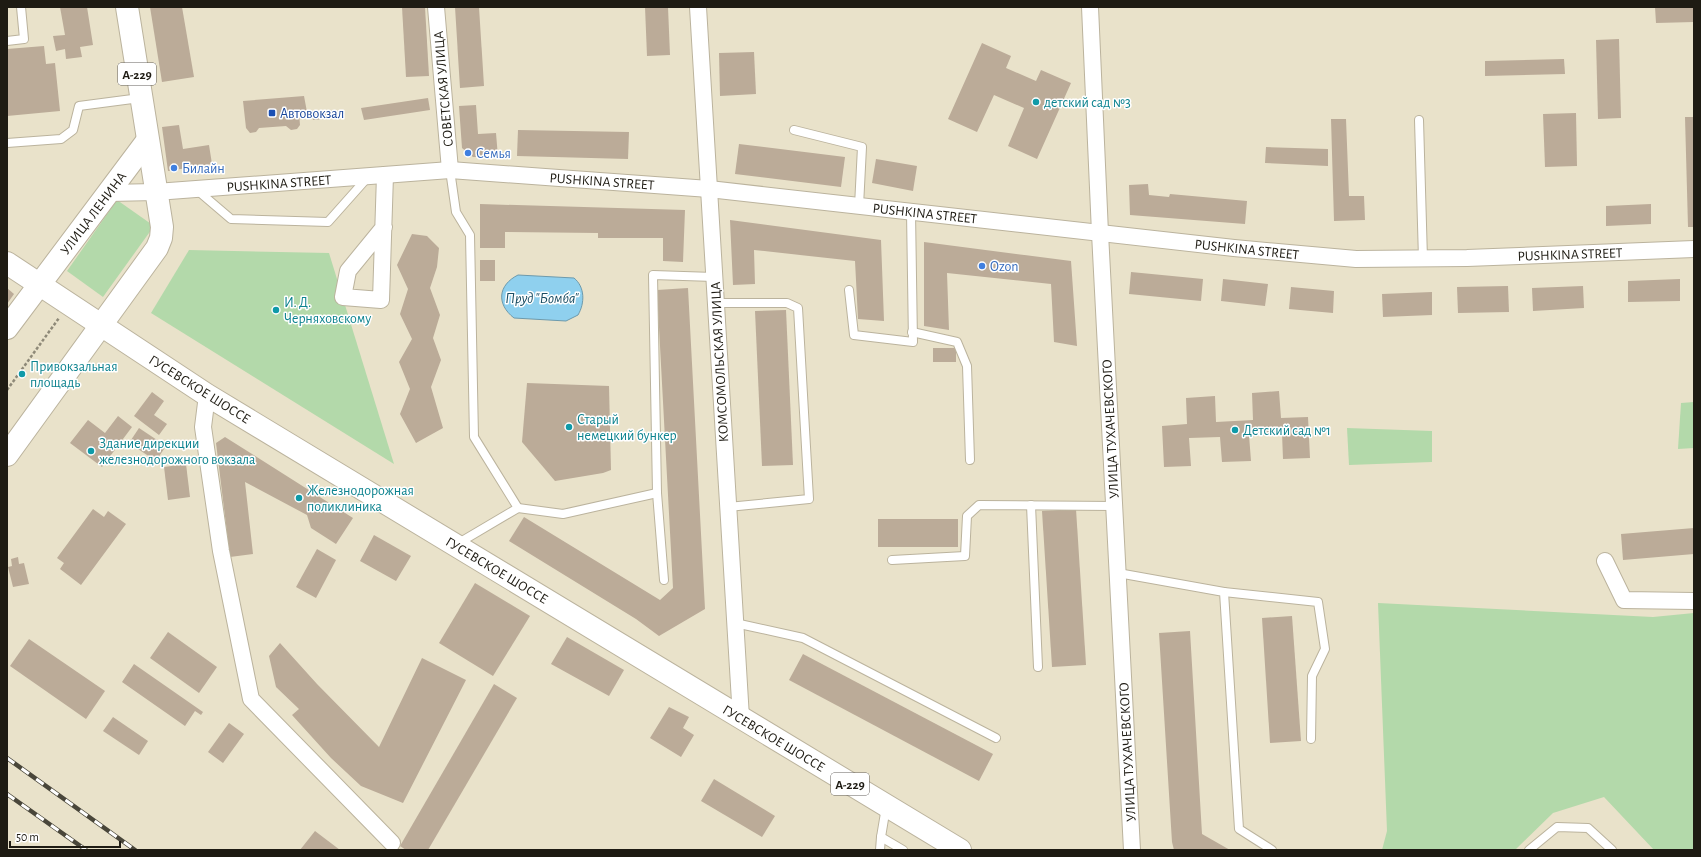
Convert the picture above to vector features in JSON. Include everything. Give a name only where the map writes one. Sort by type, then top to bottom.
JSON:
[{"type":"main road","name":"А-229","points":[[127,7],[147,141]]},
{"type":"main road","points":[[7,456],[157,248],[161,238],[162,228],[147,141]]},
{"type":"main road","name":"УЛИЦА ЛЕНИНА","points":[[7,328],[147,141]]},
{"type":"main road","name":"ГУСЕВСКОЕ ШОССЕ","points":[[7,263],[100,326],[207,395],[960,850]]},
{"type":"street","name":"СОВЕТСКАЯ УЛИЦА","points":[[436,7],[450,170]]},
{"type":"street","name":"КОМСОМОЛЬСКАЯ УЛИЦА","points":[[698,7],[741,718]]},
{"type":"street","name":"УЛИЦА ТУХАЧЕВСКОГО","points":[[1090,7],[1100,233],[1132,850]]},
{"type":"street","name":"PUSHKINA STREET","points":[[108,193],[156,192],[450,170],[709,189],[1234,248],[1356,259],[1423,259],[1694,249]]},
{"type":"street","points":[[384,227],[385,175]]},
{"type":"street","points":[[207,395],[204,426],[219,535],[251,699],[392,843]]},
{"type":"street","points":[[1605,561],[1624,600],[1694,601]]},
{"type":"lane","points":[[7,41],[24,39],[21,7]]},
{"type":"lane","points":[[7,143],[61,139],[74,130],[80,106],[141,98]]},
{"type":"lane","points":[[1419,120],[1423,259]]},
{"type":"lane","points":[[794,130],[862,147],[859,206]]},
{"type":"lane","points":[[450,170],[456,212],[470,235],[474,437],[518,508]]},
{"type":"lane","points":[[196,189],[231,219],[328,222],[368,177]]},
{"type":"lane","points":[[849,290],[854,335],[913,342],[911,212]]},
{"type":"lane","points":[[664,580],[656,493],[653,275],[714,277]]},
{"type":"lane","points":[[716,303],[787,303],[798,308],[809,499],[728,507]]},
{"type":"lane","points":[[912,332],[957,342],[967,366],[970,460]]},
{"type":"lane","points":[[456,545],[518,508],[563,514],[656,493]]},
{"type":"lane","points":[[892,560],[965,556],[967,516],[979,505],[1114,506]]},
{"type":"lane","points":[[1031,505],[1038,667]]},
{"type":"lane","points":[[1118,573],[1224,592],[1318,602],[1325,650],[1312,676],[1311,739]]},
{"type":"lane","points":[[1224,592],[1239,829],[1272,850]]},
{"type":"lane","points":[[735,623],[803,638],[996,738]]},
{"type":"lane","points":[[880,850],[887,806]]},
{"type":"lane","points":[[1529,850],[1557,827],[1588,828],[1612,850]]},
{"type":"lane","points":[[881,837],[903,850]]},
{"type":"path","points":[[7,390],[59,318]]},
{"type":"green space","points":[[117,200],[154,226],[103,297],[67,271]]},
{"type":"green space","points":[[189,250],[329,253],[394,464],[151,313]]},
{"type":"green space","points":[[1694,402],[1694,448],[1678,449],[1681,403]]},
{"type":"green space","points":[[1347,428],[1432,431],[1432,462],[1349,465]]},
{"type":"green space","points":[[1378,603],[1653,617],[1694,613],[1694,850],[1654,850],[1604,797],[1553,813],[1515,850],[1382,850],[1387,831]]},
{"type":"water","name":"Пруд \"Бомба\"","points":[[518,275],[574,278],[578,282],[583,295],[582,305],[578,315],[566,321],[514,318],[504,307],[502,295],[506,284]]},
{"type":"building","points":[[60,7],[87,7],[93,45],[80,47],[82,57],[66,59],[65,49],[56,51],[53,36],[65,35]]},
{"type":"building","points":[[150,7],[182,7],[194,77],[162,82]]},
{"type":"building","points":[[402,7],[425,7],[429,76],[406,77]]},
{"type":"building","points":[[455,7],[479,7],[484,86],[460,88]]},
{"type":"building","points":[[645,7],[668,7],[670,55],[647,56]]},
{"type":"building","points":[[1655,7],[1694,7],[1694,22],[1656,23]]},
{"type":"building","points":[[1619,39],[1621,118],[1598,119],[1596,40]]},
{"type":"building","name":"детский сад №3","points":[[982,43],[1011,56],[1006,68],[1036,81],[1041,70],[1071,83],[1037,159],[1008,146],[1024,108],[994,95],[977,132],[948,119]]},
{"type":"building","points":[[44,46],[46,64],[55,63],[60,111],[7,116],[7,49]]},
{"type":"building","points":[[754,52],[756,94],[720,96],[719,53]]},
{"type":"building","points":[[1564,59],[1565,74],[1485,76],[1485,61]]},
{"type":"building","name":"Автовокзал","points":[[304,96],[307,112],[299,113],[300,125],[297,129],[291,130],[286,126],[259,128],[256,132],[250,133],[246,128],[243,101]]},
{"type":"building","points":[[428,98],[430,110],[364,120],[361,108]]},
{"type":"building","points":[[476,105],[478,134],[496,133],[498,157],[473,157],[462,148],[459,106]]},
{"type":"building","points":[[335,110],[336,118],[313,120],[312,111]]},
{"type":"building","points":[[1576,113],[1577,166],[1545,167],[1543,114]]},
{"type":"building","points":[[1685,117],[1694,117],[1694,227],[1688,227]]},
{"type":"building","points":[[1331,119],[1346,119],[1349,196],[1364,196],[1365,220],[1334,221]]},
{"type":"building","points":[[179,125],[183,149],[209,145],[212,164],[168,171],[162,127]]},
{"type":"building","points":[[518,130],[629,132],[628,159],[517,156]]},
{"type":"building","points":[[739,144],[845,157],[841,187],[735,174]]},
{"type":"building","points":[[1266,147],[1328,149],[1328,166],[1265,163]]},
{"type":"building","points":[[876,159],[917,166],[913,191],[872,183]]},
{"type":"building","points":[[1148,184],[1149,195],[1169,197],[1170,194],[1247,201],[1245,224],[1130,215],[1129,185]]},
{"type":"building","points":[[480,204],[685,210],[683,262],[663,261],[663,238],[598,238],[598,233],[505,232],[505,248],[480,248]]},
{"type":"building","points":[[1651,204],[1651,224],[1606,226],[1606,206]]},
{"type":"building","points":[[730,220],[881,240],[884,321],[858,319],[855,261],[754,250],[755,284],[733,285]]},
{"type":"building","points":[[412,234],[427,236],[439,248],[437,267],[430,288],[440,315],[433,338],[441,360],[431,387],[443,428],[416,443],[400,414],[410,389],[399,362],[412,339],[400,314],[408,289],[397,265]]},
{"type":"building","points":[[924,242],[1071,261],[1077,346],[1054,342],[1051,284],[947,273],[949,330],[924,326]]},
{"type":"building","points":[[480,260],[495,260],[495,281],[480,281]]},
{"type":"building","points":[[1131,272],[1203,279],[1201,301],[1129,294]]},
{"type":"building","points":[[1223,279],[1268,284],[1265,306],[1221,301]]},
{"type":"building","points":[[1680,279],[1680,301],[1628,302],[1628,281]]},
{"type":"building","points":[[1508,286],[1509,312],[1458,313],[1457,287]]},
{"type":"building","points":[[1583,286],[1584,308],[1533,311],[1532,288]]},
{"type":"building","points":[[1291,287],[1334,291],[1333,313],[1289,309]]},
{"type":"building","points":[[7,288],[14,294],[7,304]]},
{"type":"building","points":[[688,288],[705,609],[659,636],[636,619],[509,541],[524,517],[660,600],[673,588],[657,290]]},
{"type":"building","points":[[1432,292],[1432,315],[1383,317],[1382,294]]},
{"type":"building","points":[[786,310],[793,465],[762,466],[755,311]]},
{"type":"building","points":[[933,348],[956,348],[956,362],[933,362]]},
{"type":"building","points":[[527,383],[609,386],[611,470],[603,473],[555,481],[522,442]]},
{"type":"building","name":"Детский сад №1","points":[[1279,391],[1281,418],[1308,417],[1310,458],[1283,459],[1282,433],[1249,435],[1251,461],[1222,462],[1220,437],[1189,438],[1191,466],[1164,467],[1162,426],[1187,424],[1186,398],[1215,396],[1216,422],[1253,420],[1252,393]]},
{"type":"building","points":[[152,392],[164,401],[154,415],[167,424],[159,435],[134,416]]},
{"type":"building","points":[[118,416],[132,427],[102,467],[70,443],[88,420],[105,433]]},
{"type":"building","points":[[139,428],[166,446],[156,461],[129,443]]},
{"type":"building","name":"Железнодорожная поликлиника","points":[[225,437],[353,518],[336,544],[311,528],[307,515],[245,482],[253,554],[230,557],[216,443]]},
{"type":"building","points":[[186,464],[190,497],[168,500],[164,467]]},
{"type":"building","points":[[93,509],[104,517],[108,511],[126,524],[81,585],[60,569],[64,563],[57,558]]},
{"type":"building","points":[[1076,509],[1086,665],[1052,667],[1042,511]]},
{"type":"building","points":[[878,519],[958,519],[958,547],[878,547]]},
{"type":"building","points":[[1694,528],[1694,554],[1623,560],[1621,534]]},
{"type":"building","points":[[374,535],[411,556],[396,581],[360,561]]},
{"type":"building","points":[[317,549],[336,560],[316,598],[296,587]]},
{"type":"building","points":[[18,557],[19,564],[24,563],[29,584],[13,587],[8,567],[12,566],[11,559]]},
{"type":"building","points":[[475,583],[530,616],[493,676],[439,643]]},
{"type":"building","points":[[1292,616],[1301,741],[1270,743],[1262,618]]},
{"type":"building","points":[[1190,631],[1202,834],[1230,850],[1174,850],[1172,842],[1159,633]]},
{"type":"building","points":[[168,632],[217,667],[199,693],[150,658]]},
{"type":"building","points":[[567,637],[624,670],[609,696],[551,664]]},
{"type":"building","points":[[29,639],[105,691],[86,719],[10,666]]},
{"type":"building","points":[[280,643],[317,684],[379,747],[422,658],[466,680],[403,803],[361,786],[331,758],[292,715],[299,709],[276,687],[269,656]]},
{"type":"building","points":[[803,654],[993,754],[979,781],[789,680]]},
{"type":"building","points":[[134,664],[203,712],[201,715],[195,711],[185,726],[122,682]]},
{"type":"building","points":[[494,684],[517,698],[428,850],[406,850],[400,846]]},
{"type":"building","points":[[669,707],[689,717],[683,728],[694,735],[681,757],[650,738]]},
{"type":"building","points":[[113,717],[148,741],[139,755],[103,731]]},
{"type":"building","points":[[229,723],[244,734],[223,763],[208,752]]},
{"type":"building","points":[[714,779],[775,816],[762,837],[701,801]]},
{"type":"building","points":[[315,831],[340,850],[300,850]]},
{"type":"railway","points":[[7,758],[135,850]]},
{"type":"railway","points":[[7,794],[86,850]]},
{"type":"place","name":"детский сад №3","points":[[1036,102]]},
{"type":"place","name":"Автовокзал","points":[[272,113]]},
{"type":"place","name":"Семья","points":[[468,153]]},
{"type":"place","name":"Билайн","points":[[174,168]]},
{"type":"place","name":"Ozon","points":[[982,266]]},
{"type":"place","name":"И. Д. Черняховскому","points":[[276,310]]},
{"type":"place","name":"Привокзальная площадь","points":[[22,374]]},
{"type":"place","name":"Старый немецкий бункер","points":[[569,427]]},
{"type":"place","name":"Детский сад №1","points":[[1235,430]]},
{"type":"place","name":"Здание дирекции железнодорожного вокзала","points":[[91,451]]},
{"type":"place","name":"Железнодорожная поликлиника","points":[[299,498]]}]
